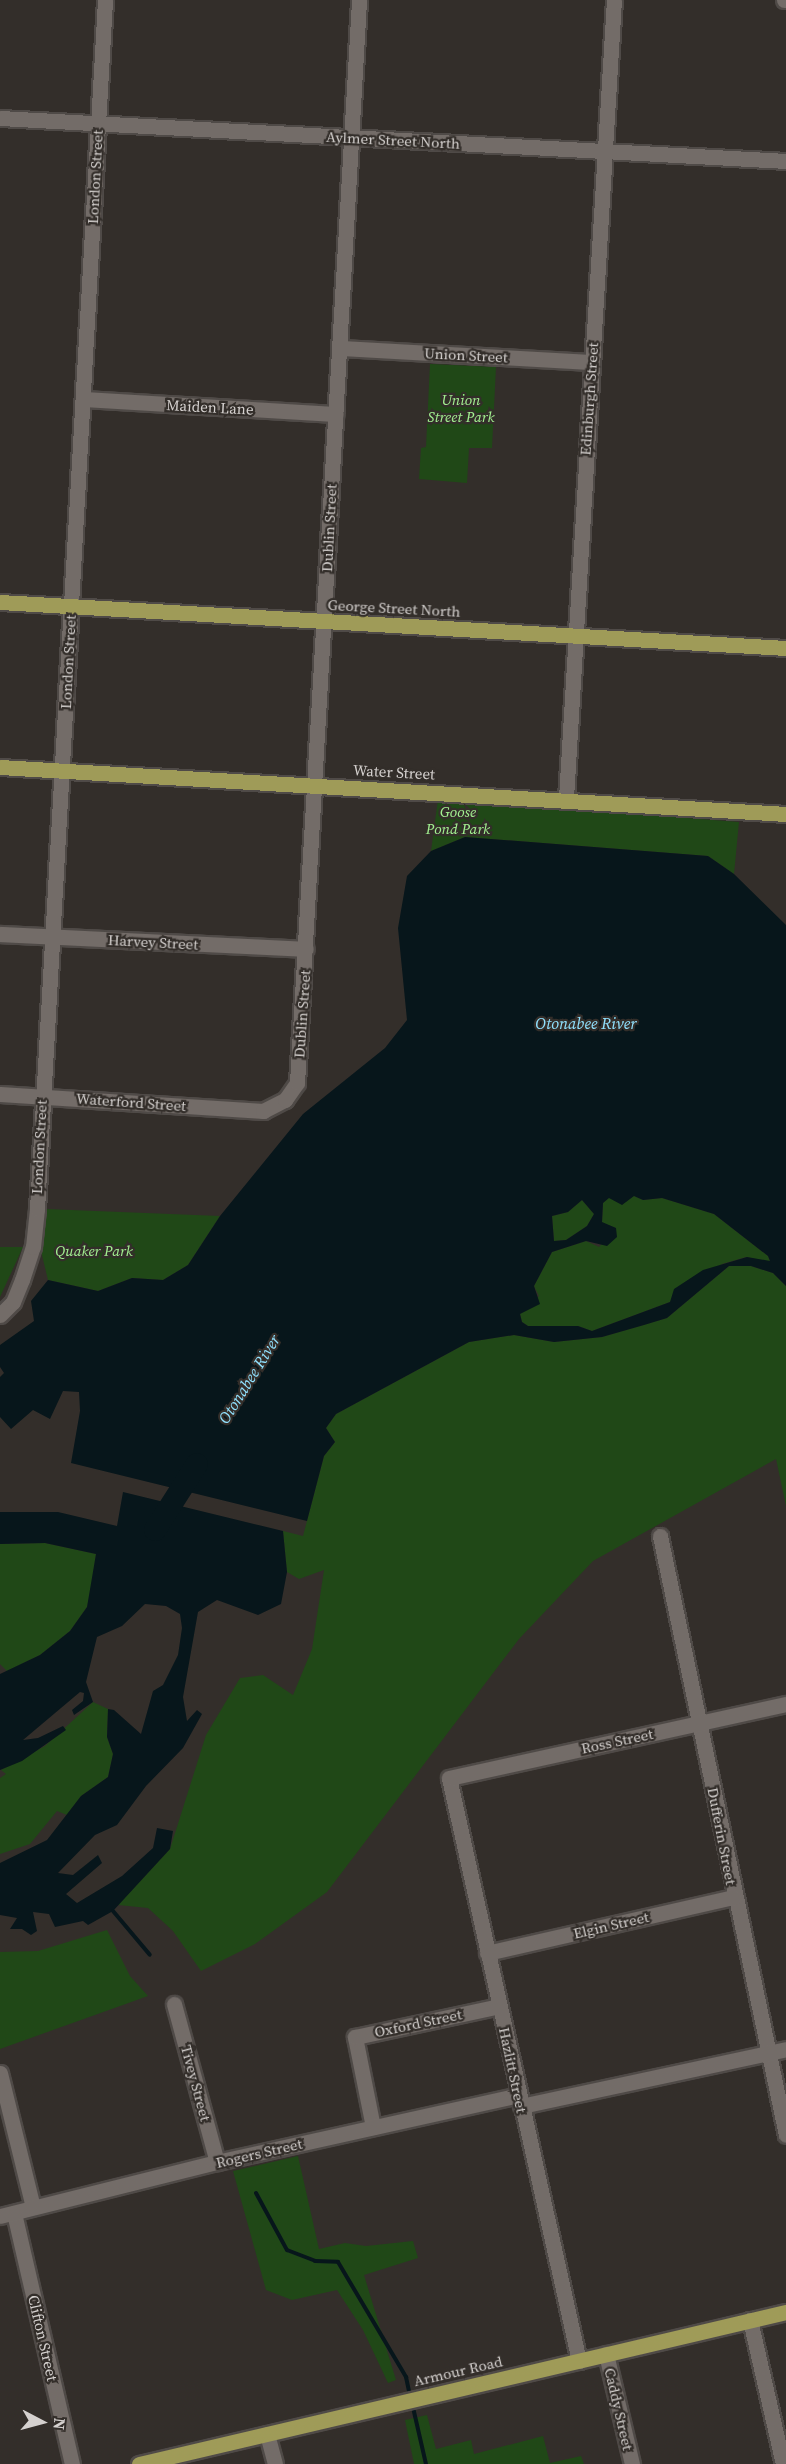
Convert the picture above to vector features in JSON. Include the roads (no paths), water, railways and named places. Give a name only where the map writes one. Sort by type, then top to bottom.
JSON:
[{"type":"main road","name":"George Street North","points":[[0,602],[786,648]]},
{"type":"main road","name":"Water Street","points":[[0,767],[315,787],[566,798],[786,814]]},
{"type":"main road","name":"Armour Road","points":[[139,2464],[786,2312]]},
{"type":"street","name":"London Street","points":[[0,1316],[13,1302],[33,1247],[105,0]]},
{"type":"street","name":"Dublin Street","points":[[263,1111],[285,1100],[297,1083],[353,138],[359,0]]},
{"type":"street","name":"Edinburgh Street","points":[[566,798],[614,0]]},
{"type":"street","name":"Aylmer Street North","points":[[0,118],[786,161]]},
{"type":"street","name":"Union Street","points":[[340,348],[592,362]]},
{"type":"street","name":"Maiden Lane","points":[[83,399],[336,414]]},
{"type":"street","name":"Harvey Street","points":[[0,934],[306,949]]},
{"type":"street","name":"Waterford Street","points":[[0,1094],[263,1111]]},
{"type":"street","name":"Dufferin Street","points":[[660,1536],[734,1897],[786,2135]]},
{"type":"street","name":"Ross Street","points":[[449,1778],[786,1704]]},
{"type":"street","name":"Hazlitt Street","points":[[449,1778],[579,2361]]},
{"type":"street","name":"Elgin Street","points":[[487,1953],[734,1897]]},
{"type":"street","name":"Tivey Street","points":[[174,2004],[217,2162]]},
{"type":"street","name":"Oxford Street","points":[[373,2127],[356,2037],[500,2006]]},
{"type":"street","name":"Rogers Street","points":[[7,2214],[217,2162],[373,2127],[786,2049]]},
{"type":"street","points":[[0,2073],[33,2207]]},
{"type":"street","name":"Clifton Street","points":[[7,2214],[72,2464]]},
{"type":"street","points":[[750,2320],[783,2464]]},
{"type":"street","name":"Caddy Street","points":[[606,2354],[632,2464]]},
{"type":"street","points":[[267,2434],[274,2464]]},
{"type":"water","name":"Otonabee River","points":[[465,837],[708,856],[734,874],[786,925],[786,1286],[773,1273],[751,1266],[729,1266],[667,1318],[644,1325],[602,1337],[554,1342],[514,1335],[469,1342],[336,1414],[326,1428],[335,1442],[324,1456],[307,1521],[71,1463],[80,1411],[79,1392],[63,1391],[50,1419],[33,1410],[11,1429],[0,1417],[0,1377],[4,1373],[0,1367],[0,1345],[34,1321],[31,1301],[48,1280],[98,1291],[132,1278],[163,1280],[188,1265],[220,1216],[303,1114],[385,1048],[407,1020],[398,928],[407,876],[431,851]],"holes":[[[634,1196],[643,1200],[662,1198],[714,1214],[768,1256],[770,1261],[747,1257],[703,1270],[674,1289],[670,1302],[592,1331],[578,1326],[528,1326],[522,1322],[520,1314],[540,1304],[534,1286],[552,1252],[586,1241],[607,1246],[617,1237],[616,1228],[602,1222],[603,1203],[609,1198],[622,1205]],[[582,1200],[594,1214],[587,1226],[566,1240],[554,1241],[552,1216],[568,1212]]]},
{"type":"water","points":[[123,1492],[283,1531],[287,1572],[281,1604],[258,1615],[217,1600],[198,1612],[183,1697],[187,1721],[197,1710],[202,1714],[183,1748],[146,1786],[117,1825],[95,1835],[58,1873],[73,1875],[98,1855],[102,1863],[66,1894],[77,1903],[122,1876],[153,1848],[157,1828],[173,1831],[170,1849],[113,1911],[88,1925],[83,1921],[55,1927],[49,1914],[33,1912],[37,1931],[31,1935],[22,1929],[10,1929],[17,1918],[0,1915],[0,1863],[47,1840],[81,1796],[108,1777],[113,1754],[107,1737],[108,1709],[114,1710],[141,1734],[153,1691],[163,1685],[178,1655],[182,1628],[180,1614],[166,1606],[145,1604],[122,1626],[97,1637],[86,1682],[93,1702],[74,1715],[72,1710],[83,1701],[84,1693],[80,1692],[23,1740],[38,1738],[63,1726],[66,1730],[22,1761],[0,1770],[0,1674],[40,1655],[70,1631],[87,1607],[96,1554],[45,1543],[0,1544],[0,1512],[58,1512],[117,1526]]},
{"type":"waterway","name":"Otonabee River","points":[[155,1530],[197,1464]]},
{"type":"waterway","points":[[113,1911],[150,1955]]},
{"type":"waterway","points":[[256,2193],[287,2250],[315,2261],[338,2262],[406,2377],[410,2396]]},
{"type":"waterway","points":[[412,2403],[426,2464]]},
{"type":"park label","name":"Union Street Park","points":[[461,408]]},
{"type":"park label","name":"Goose Pond Park","points":[[458,820]]},
{"type":"park label","name":"Quaker Park","points":[[94,1251]]}]
